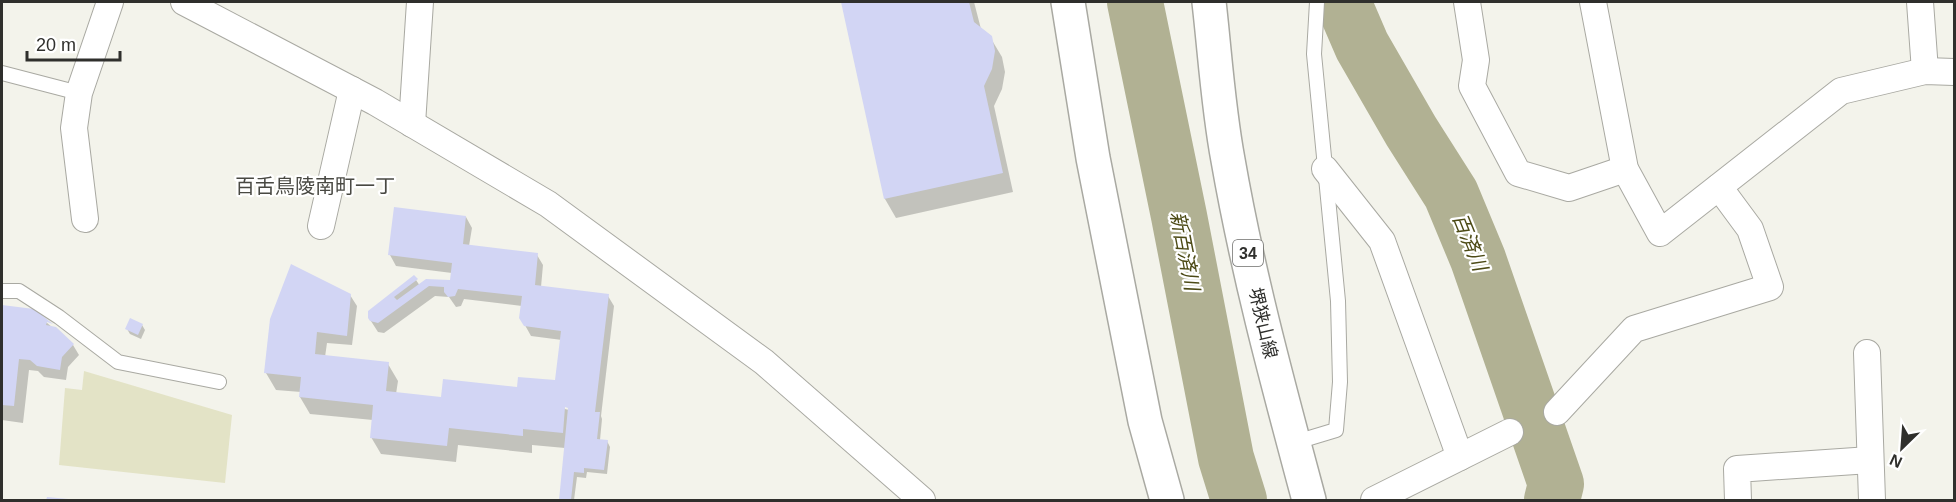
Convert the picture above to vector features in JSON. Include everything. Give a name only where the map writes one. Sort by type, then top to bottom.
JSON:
[{"type":"main road","points":[[1068,2],[1093,158],[1144,421],[1167,501]]},
{"type":"main road","name":"堺狭山線","points":[[1209,2],[1228,160],[1270,354],[1309,501]]},
{"type":"street","points":[[85,219],[75,128],[79,93],[110,2]]},
{"type":"street","points":[[184,2],[352,90],[548,204],[755,355],[922,501]]},
{"type":"street","points":[[412,124],[420,2]]},
{"type":"street","points":[[1467,2],[1476,60],[1472,86],[1518,173],[1569,188],[1625,169]]},
{"type":"street","points":[[1593,2],[1625,169],[1660,233],[1840,91],[1925,71],[1954,72]]},
{"type":"street","points":[[1920,2],[1925,71]]},
{"type":"street","points":[[321,226],[352,90]]},
{"type":"street","points":[[1326,169],[1382,241],[1460,457]]},
{"type":"street","points":[[1557,412],[1635,329],[1770,287],[1750,229],[1719,188]]},
{"type":"street","points":[[1867,353],[1872,501]]},
{"type":"street","points":[[1374,501],[1510,432]]},
{"type":"street","points":[[1738,501],[1737,468],[1870,460]]},
{"type":"lane","points":[[1293,443],[1336,430],[1340,382],[1338,302],[1314,54],[1317,2]]},
{"type":"lane","points":[[2,73],[79,93]]},
{"type":"lane","points":[[2,291],[19,291],[59,317],[118,362],[219,382]]},
{"type":"green space","points":[[84,371],[232,415],[225,483],[59,465],[65,388],[82,390]]},
{"type":"building","points":[[841,2],[969,2],[974,22],[992,36],[995,51],[992,69],[984,86],[1003,173],[884,199]]},
{"type":"building","points":[[394,207],[466,216],[463,244],[538,253],[535,285],[609,294],[595,412],[600,412],[597,439],[608,440],[604,470],[584,468],[584,473],[574,472],[571,500],[559,500],[568,408],[565,407],[563,433],[523,429],[523,436],[449,428],[447,446],[370,438],[373,405],[299,397],[301,377],[264,373],[270,319],[291,264],[351,294],[347,336],[317,332],[315,354],[389,362],[386,391],[441,397],[443,379],[517,387],[518,377],[555,380],[561,331],[524,326],[519,318],[522,296],[458,289],[455,296],[448,297],[444,292],[444,287],[429,286],[378,323],[370,321],[368,311],[414,275],[418,279],[394,297],[397,300],[426,279],[450,280],[452,263],[388,255]]},
{"type":"building","points":[[2,305],[34,309],[53,324],[47,322],[46,325],[56,327],[74,344],[62,357],[60,370],[37,366],[30,360],[19,359],[14,406],[2,405]]},
{"type":"building","points":[[130,318],[143,324],[138,335],[125,329]]},
{"type":"building","points":[[47,497],[68,499],[68,500],[46,500]]},
{"type":"waterway","name":"新百済川","points":[[1135,2],[1226,458],[1239,500]]},
{"type":"waterway","name":"百済川","points":[[1343,2],[1362,46],[1411,131],[1451,194],[1478,259],[1556,484],[1552,500]]},
{"type":"district","name":"百舌鳥陵南町一丁","points":[[315,186]]}]
